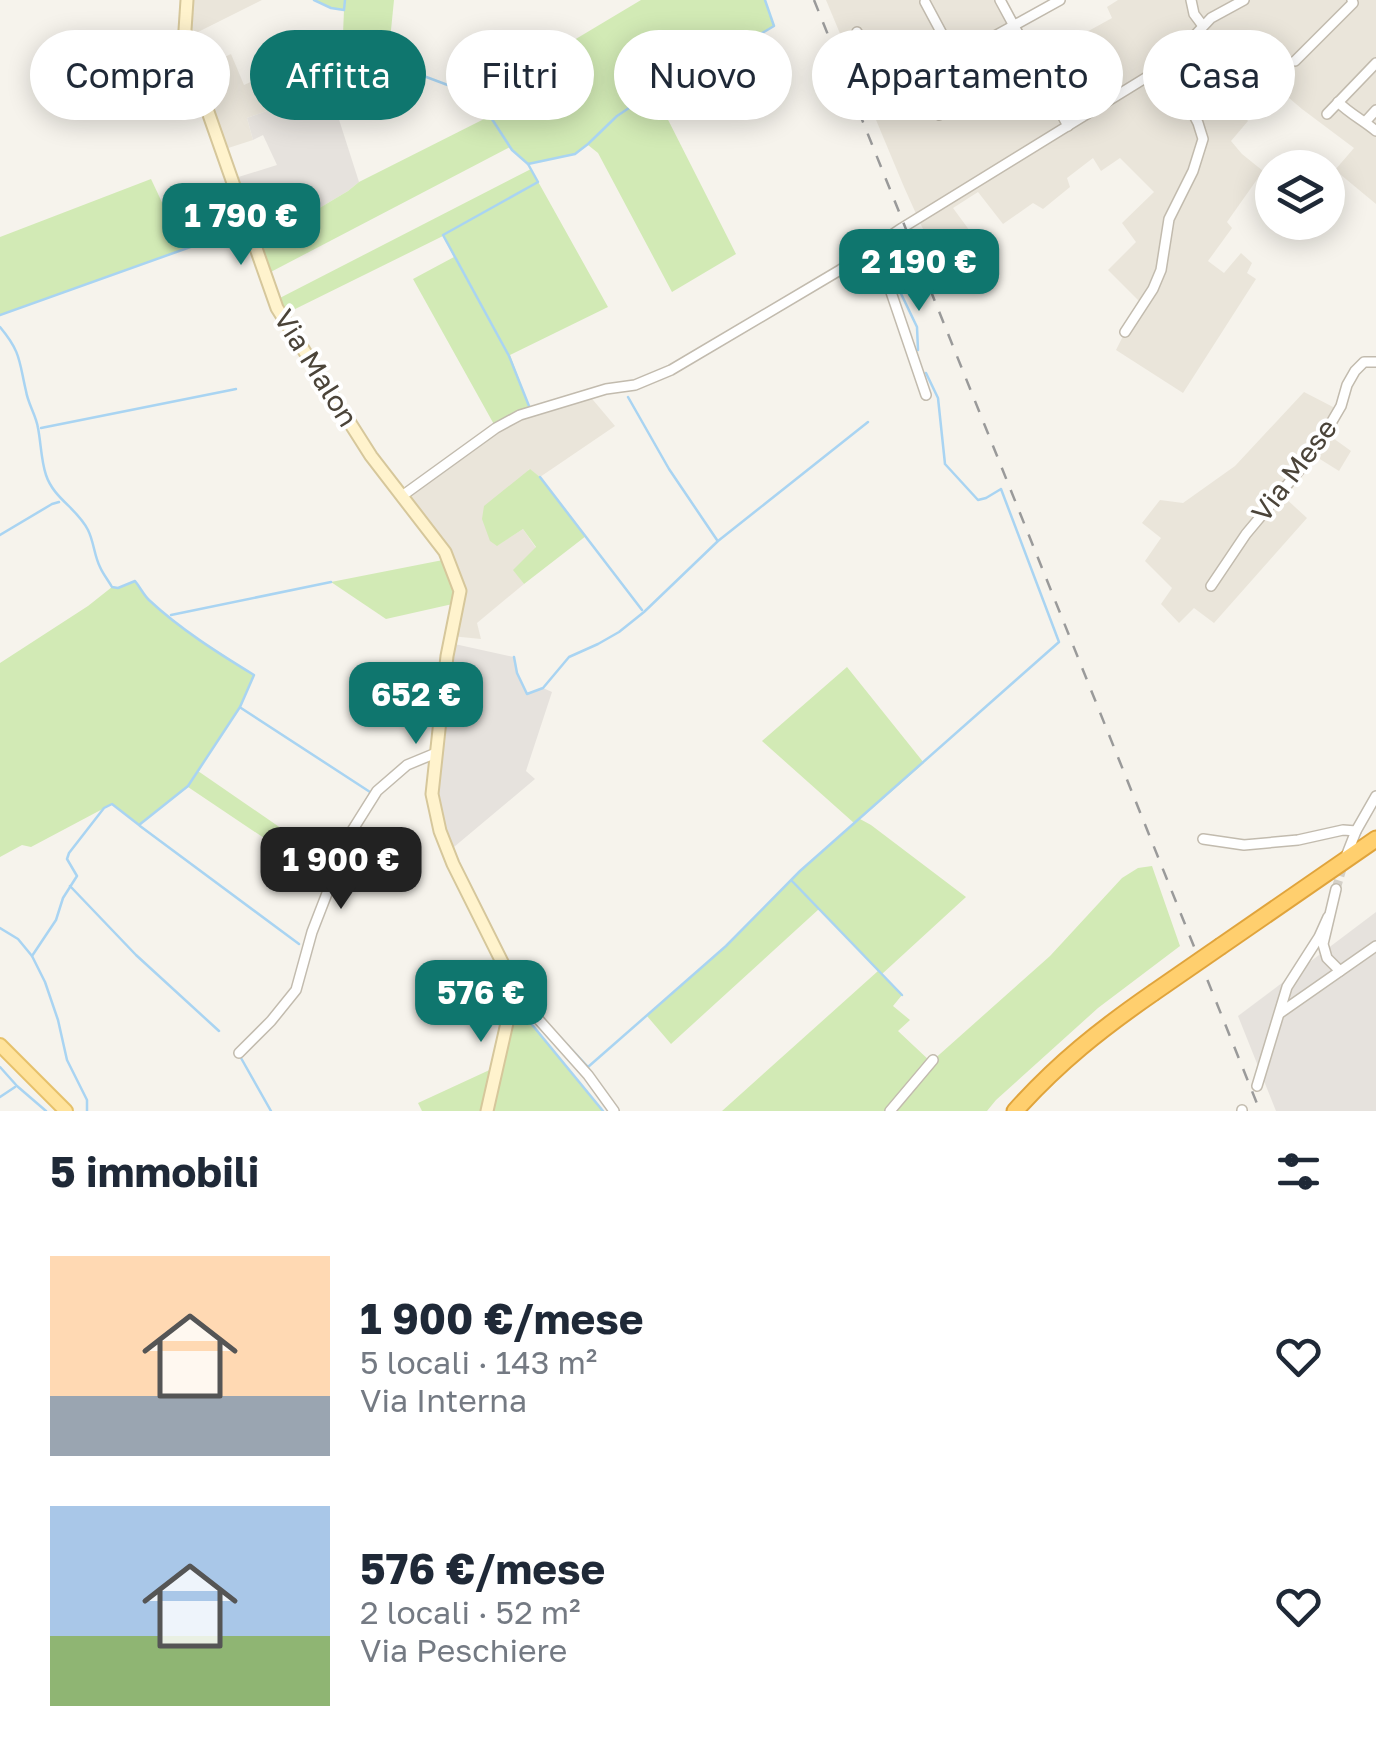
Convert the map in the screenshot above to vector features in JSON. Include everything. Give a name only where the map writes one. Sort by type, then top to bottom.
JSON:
[{"type":"highway","points":[[1015,1111],[1064,1060],[1106,1026],[1223,949],[1376,839]]},
{"type":"highway","points":[[1223,949],[1376,849]]},
{"type":"highway","points":[[1026,1111],[1070,1066],[1155,996]]},
{"type":"main road","points":[[0,1045],[66,1111]]},
{"type":"street","name":"Via Malon","points":[[187,0],[184,30],[194,72],[277,308],[371,456],[445,552],[460,591],[447,656],[432,794],[440,831],[514,992]]},
{"type":"street","points":[[1000,0],[1068,126]]},
{"type":"street","points":[[1005,30],[1060,0]]},
{"type":"street","points":[[1191,0],[1202,26]]},
{"type":"street","points":[[1198,30],[1215,15],[1244,0]]},
{"type":"street","points":[[1295,61],[1352,0]]},
{"type":"street","points":[[924,2],[940,30]]},
{"type":"street","points":[[1327,114],[1376,63]]},
{"type":"street","points":[[402,496],[496,428],[531,410],[634,385],[670,370],[840,270],[1143,80]]},
{"type":"street","points":[[1338,102],[1376,131]]},
{"type":"street","points":[[1365,122],[1376,110]]},
{"type":"street","points":[[1125,332],[1161,270],[1168,219],[1194,171],[1204,139],[1196,120]]},
{"type":"street","points":[[875,245],[926,395]]},
{"type":"street","name":"Via Mese","points":[[1211,586],[1246,534],[1313,454],[1341,406],[1346,385],[1355,371],[1364,362],[1376,362]]},
{"type":"street","points":[[239,1052],[296,990],[312,932],[350,834],[377,791],[407,765],[436,754]]},
{"type":"street","points":[[1347,854],[1376,796]]},
{"type":"street","points":[[1203,839],[1244,845],[1356,831]]},
{"type":"street","points":[[1336,888],[1324,951],[1340,972]]},
{"type":"street","points":[[1257,1086],[1290,980],[1328,917]]},
{"type":"street","points":[[1278,1015],[1376,946]]},
{"type":"street","points":[[486,1111],[514,992]]},
{"type":"street","points":[[514,992],[588,1075],[614,1111]]},
{"type":"street","points":[[890,1111],[934,1060]]},
{"type":"shaded area","points":[[187,0],[262,0],[202,30],[186,30]]},
{"type":"shaded area","points":[[826,0],[1007,0],[1023,30],[839,30]]},
{"type":"shaded area","points":[[1118,0],[1376,0],[1376,204],[1345,178],[1345,158],[1354,148],[1295,103],[1295,30],[1143,30],[1143,120],[1247,120],[1231,141],[1255,165],[1255,182],[1227,222],[1232,228],[1208,261],[1224,273],[1241,253],[1252,263],[1247,273],[1256,279],[1183,393],[1116,350],[1143,305],[1108,270],[1136,242],[1122,223],[1154,192],[1120,158],[1101,171],[1093,158],[1067,178],[1070,187],[1043,209],[1033,203],[1003,224],[978,192],[953,208],[978,242],[943,262],[904,187],[876,120],[1123,120],[1123,30],[1090,30],[1112,18],[1107,7]]},
{"type":"shaded area","points":[[230,54],[244,85],[250,82],[247,118],[253,140],[222,150],[211,120],[230,120]]},
{"type":"shaded area","points":[[247,118],[339,120],[359,182],[311,213],[248,227],[232,179],[277,165],[263,135],[253,140]]},
{"type":"shaded area","points":[[1304,392],[1335,408],[1326,433],[1351,451],[1339,471],[1315,456],[1283,496],[1307,518],[1214,623],[1194,608],[1179,623],[1161,604],[1172,588],[1145,561],[1161,538],[1142,523],[1160,500],[1183,503],[1235,466]]},
{"type":"shaded area","points":[[588,394],[615,426],[540,477],[529,469],[498,545],[523,529],[536,548],[514,570],[524,584],[477,623],[481,639],[451,636],[460,591],[445,552],[402,496],[496,428]]},
{"type":"shaded area","points":[[450,643],[514,657],[527,693],[543,688],[552,692],[526,771],[535,779],[448,852],[432,794]]},
{"type":"shaded area","points":[[1376,912],[1376,1111],[1276,1111],[1238,1016]]},
{"type":"green space","points":[[314,0],[394,0],[391,30],[343,30],[344,10]]},
{"type":"green space","points":[[641,0],[765,0],[774,26],[767,30],[614,30],[614,120],[668,120],[736,254],[672,292],[598,153],[588,145],[575,154],[528,164],[510,147],[265,275],[248,227],[311,213],[359,182],[482,120],[594,120],[594,30],[591,30]]},
{"type":"green space","points":[[531,169],[608,307],[510,355],[531,411],[496,428],[413,279],[454,257],[443,236],[281,316],[274,301]]},
{"type":"green space","points":[[151,179],[184,249],[0,315],[0,237]]},
{"type":"green space","points":[[530,469],[586,536],[524,584],[513,570],[536,547],[523,529],[497,546],[490,541],[482,519],[484,506]]},
{"type":"green space","points":[[448,559],[457,603],[386,619],[331,582]]},
{"type":"green space","points":[[135,581],[150,601],[187,631],[254,675],[240,707],[198,771],[314,851],[333,827],[350,834],[331,883],[188,787],[139,825],[112,804],[31,847],[22,845],[0,857],[0,663],[112,587]]},
{"type":"green space","points":[[847,667],[924,763],[860,819],[966,897],[882,974],[902,995],[893,1006],[910,1020],[898,1031],[931,1062],[1050,956],[1122,878],[1138,868],[1152,866],[1180,946],[1098,1008],[987,1111],[722,1111],[878,971],[819,909],[671,1044],[647,1016],[854,823],[762,741]]},
{"type":"green space","points":[[512,1003],[603,1111],[422,1111],[418,1103],[496,1067]]},
{"type":"waterway","points":[[314,0],[344,10],[345,0]]},
{"type":"waterway","points":[[426,77],[477,96],[512,150],[528,164],[575,154],[635,104],[660,94],[774,26],[765,0]]},
{"type":"waterway","points":[[528,164],[538,182],[443,235],[509,356],[529,406]]},
{"type":"waterway","points":[[0,315],[238,230]]},
{"type":"waterway","points":[[893,277],[917,327],[918,350]]},
{"type":"waterway","points":[[0,327],[18,357],[37,423],[46,475],[54,491],[88,530],[98,562],[112,587],[135,581],[173,621],[254,675],[240,707],[188,786],[139,825],[112,804],[104,808],[69,853],[67,859],[77,876],[63,898],[56,920],[32,956],[58,1020],[67,1060],[87,1100],[87,1111]]},
{"type":"waterway","points":[[561,1038],[588,1067],[726,946],[800,871],[1059,642],[1001,489],[978,500],[945,464],[938,398],[926,373]]},
{"type":"waterway","points":[[41,428],[236,389]]},
{"type":"waterway","points":[[628,397],[669,469],[717,540]]},
{"type":"waterway","points":[[514,657],[527,694],[543,688],[569,657],[619,632],[718,541],[868,422]]},
{"type":"waterway","points":[[540,477],[642,610]]},
{"type":"waterway","points":[[0,535],[59,502]]},
{"type":"waterway","points":[[171,615],[331,582]]},
{"type":"waterway","points":[[241,708],[370,792]]},
{"type":"waterway","points":[[140,826],[299,944]]},
{"type":"waterway","points":[[792,881],[902,995]]},
{"type":"waterway","points":[[70,886],[136,955],[219,1031]]},
{"type":"waterway","points":[[0,928],[18,939],[32,956]]},
{"type":"waterway","points":[[527,998],[539,1014]]},
{"type":"waterway","points":[[520,1010],[603,1111]]},
{"type":"waterway","points":[[241,1058],[271,1111]]},
{"type":"waterway","points":[[0,1067],[46,1111]]},
{"type":"waterway","points":[[0,1097],[15,1087]]},
{"type":"tunnel","points":[[1336,889],[1344,862]]},
{"type":"railway","points":[[814,0],[1260,1111]]}]
